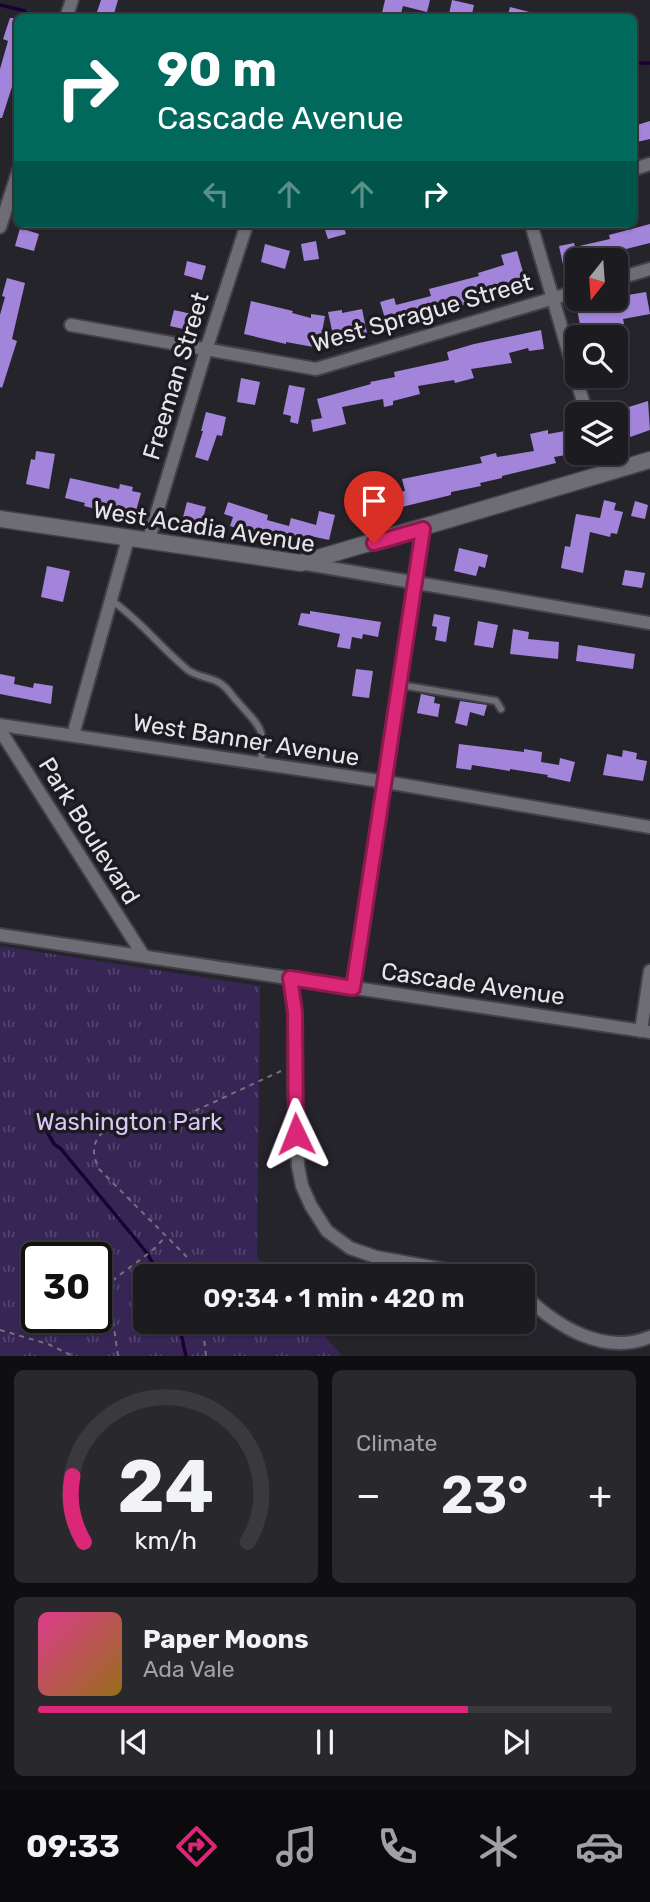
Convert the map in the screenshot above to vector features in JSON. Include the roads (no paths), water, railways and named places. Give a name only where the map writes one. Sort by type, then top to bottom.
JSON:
[{"type":"street","points":[[0,228],[14,184]]},
{"type":"street","name":"Freeman Street","points":[[148,542],[246,228]]},
{"type":"street","points":[[532,228],[583,402]]},
{"type":"street","points":[[628,275],[650,269]]},
{"type":"street","name":"West Sprague Street","points":[[71,325],[316,369],[565,294]]},
{"type":"street","points":[[301,563],[650,460]]},
{"type":"street","points":[[603,465],[605,473]]},
{"type":"street","name":"West Acadia Avenue","points":[[0,519],[301,563],[416,585],[650,623]]},
{"type":"street","points":[[353,988],[423,529]]},
{"type":"street","points":[[73,735],[128,538]]},
{"type":"street","name":"West Banner Avenue","points":[[0,725],[386,782],[650,827]]},
{"type":"street","name":"Park Boulevard","points":[[0,730],[143,955]]},
{"type":"street","name":"Cascade Avenue","points":[[0,934],[645,1031]]},
{"type":"street","points":[[645,1031],[650,971]]},
{"type":"street","points":[[290,978],[295,1012],[298,1166],[307,1196],[327,1231],[350,1248],[376,1257],[415,1264]]},
{"type":"street","points":[[535,1305],[566,1333],[595,1348],[622,1351],[633,1348],[650,1337]]},
{"type":"lane","points":[[111,600],[190,672],[228,687],[259,725],[263,741],[261,763]]},
{"type":"lane","points":[[401,685],[496,701],[501,709]]},
{"type":"waterway","points":[[0,5],[25,11]]},
{"type":"waterway","points":[[637,63],[650,63]]},
{"type":"waterway","points":[[42,1123],[54,1144],[147,1253],[153,1264]]},
{"type":"waterway","points":[[181,1334],[186,1356]]},
{"type":"park label","name":"Washington Park","points":[[129,1122]]}]
